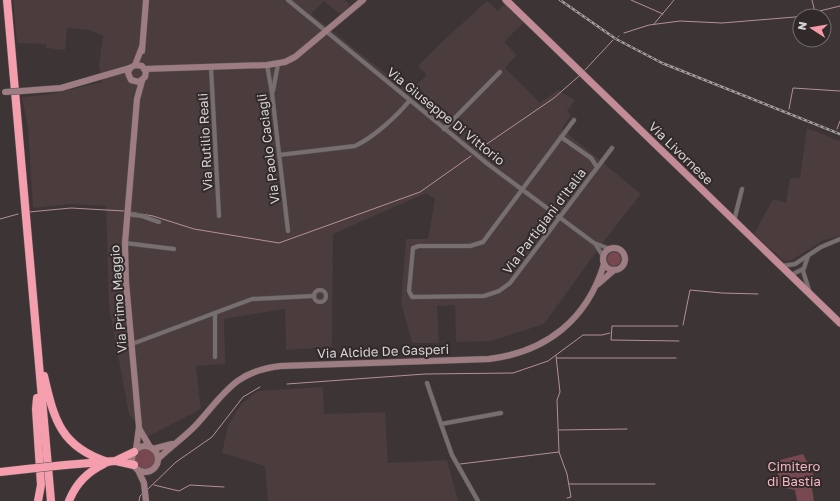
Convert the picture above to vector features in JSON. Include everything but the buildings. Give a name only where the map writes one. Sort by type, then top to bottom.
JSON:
[{"type":"highway","points":[[3,0],[46,501]]},
{"type":"highway","points":[[7,0],[51,501]]},
{"type":"highway","points":[[37,349],[56,417],[65,434],[82,451],[92,457],[136,467]]},
{"type":"highway","points":[[37,398],[36,409],[41,485],[38,501]]},
{"type":"highway","points":[[69,501],[82,478],[93,469],[135,451]]},
{"type":"highway","points":[[0,472],[112,461]]},
{"type":"main road","name":"Via Livornese","points":[[506,0],[840,323]]},
{"type":"street","name":"Via Primo Maggio","points":[[135,451],[139,426],[126,282],[125,243],[137,99],[144,79],[142,47],[146,0]]},
{"type":"street","name":"Via Giuseppe Di Vittorio","points":[[288,0],[444,129],[594,243],[610,249]]},
{"type":"street","points":[[2,92],[58,89],[117,73],[133,66],[159,70],[278,64],[290,60],[362,0]]},
{"type":"street","name":"Via Primo Maggio","points":[[137,99],[128,73],[142,47]]},
{"type":"street","points":[[272,93],[278,64]]},
{"type":"street","name":"Via Paolo Caciagli","points":[[267,65],[272,93],[288,231]]},
{"type":"street","name":"Via Rutilio Reali","points":[[212,67],[219,216]]},
{"type":"street","points":[[117,73],[132,81],[144,79],[159,70]]},
{"type":"street","points":[[444,129],[500,72]]},
{"type":"street","points":[[279,155],[355,146],[397,114],[410,100]]},
{"type":"street","points":[[523,190],[574,120]]},
{"type":"street","points":[[561,137],[591,158],[597,168]]},
{"type":"street","name":"Via Partigiani d'Italia","points":[[523,190],[482,242],[470,246],[417,246],[413,248],[409,291],[412,298],[489,295],[499,291],[510,283],[612,148]]},
{"type":"street","points":[[734,221],[742,189]]},
{"type":"street","points":[[127,214],[147,217],[159,222]]},
{"type":"street","points":[[781,266],[795,264],[820,247],[840,239]]},
{"type":"street","points":[[125,243],[174,249]]},
{"type":"street","name":"Via Giuseppe Di Vittorio","points":[[594,243],[603,256]]},
{"type":"street","points":[[610,249],[619,250],[625,258],[621,267],[614,270],[607,268],[604,264],[603,256],[610,249]]},
{"type":"street","points":[[808,256],[803,268],[803,275],[810,293]]},
{"type":"street","name":"Via Alcide De Gasperi","points":[[158,459],[198,424],[228,387],[255,372],[281,366],[478,359],[516,354],[534,348],[558,333],[575,316],[594,288],[604,264]]},
{"type":"street","points":[[792,275],[795,264]]},
{"type":"street","points":[[792,275],[803,268]]},
{"type":"street","name":"Via Alcide De Gasperi","points":[[594,288],[614,270]]},
{"type":"street","points":[[132,344],[252,299],[313,296]]},
{"type":"street","points":[[215,313],[215,357]]},
{"type":"street","points":[[427,383],[452,455],[478,501]]},
{"type":"street","points":[[441,424],[501,413]]},
{"type":"street","name":"Via Primo Maggio","points":[[139,426],[151,448]]},
{"type":"street","name":"Via Alcide De Gasperi","points":[[151,448],[175,443]]},
{"type":"street","points":[[146,492],[132,459],[135,451],[142,447],[151,448],[158,459],[147,480],[146,501]]},
{"type":"street","points":[[136,467],[146,472],[153,469]]},
{"type":"shaded area","points":[[13,0],[345,0],[350,5],[341,15],[324,1],[311,14],[409,92],[427,75],[418,66],[444,40],[487,1],[498,11],[505,3],[524,22],[504,42],[517,55],[505,68],[540,103],[558,90],[575,100],[567,111],[571,115],[562,129],[641,194],[604,241],[544,324],[491,341],[456,342],[455,305],[437,306],[439,343],[412,343],[401,302],[406,239],[428,239],[435,199],[426,193],[333,234],[332,347],[286,350],[285,309],[224,319],[225,364],[196,366],[201,409],[147,437],[129,414],[109,307],[106,206],[71,204],[33,208],[28,129],[22,97],[51,94],[102,82],[99,65],[103,36],[90,30],[67,28],[65,50],[46,48],[46,44],[17,43]]},
{"type":"shaded area","points":[[807,128],[840,141],[840,236],[824,240],[790,261],[784,261],[754,234],[773,199],[786,203],[790,178],[800,178]]},
{"type":"shaded area","points":[[323,387],[324,414],[385,412],[388,463],[447,460],[458,501],[268,501],[265,466],[222,453],[228,425],[241,404],[258,391]]},
{"type":"green space","points":[[614,252],[619,254],[621,259],[619,264],[614,266],[609,264],[607,259],[609,254]]},
{"type":"green space","points":[[145,448],[149,449],[155,455],[155,463],[149,469],[145,470],[141,469],[135,463],[134,459],[135,455],[141,449]]},
{"type":"green space","name":"Cimitero di Bastia","points":[[803,454],[814,476],[815,487],[812,488],[814,501],[797,501],[795,490],[780,487],[776,461]]},
{"type":"waterway","points":[[631,0],[663,14]]},
{"type":"waterway","points":[[654,24],[674,0]]},
{"type":"waterway","points":[[812,0],[814,8]]},
{"type":"waterway","points":[[624,33],[649,25],[680,21],[722,23],[795,17],[840,6]]},
{"type":"waterway","points":[[584,71],[613,40]]},
{"type":"waterway","points":[[478,150],[554,98],[579,76]]},
{"type":"waterway","points":[[789,109],[793,88],[840,91]]},
{"type":"waterway","points":[[837,129],[840,121]]},
{"type":"waterway","points":[[130,212],[153,216],[194,229],[279,243],[420,192],[471,156]]},
{"type":"waterway","points":[[29,212],[71,208],[124,211]]},
{"type":"waterway","points":[[0,219],[18,214]]},
{"type":"waterway","points":[[683,325],[690,290],[758,294]]},
{"type":"waterway","points":[[678,326],[612,326],[611,340],[679,341]]},
{"type":"waterway","points":[[287,384],[425,374],[513,373],[548,361],[583,335],[602,335],[610,333]]},
{"type":"waterway","points":[[556,356],[560,392],[557,400],[559,452],[567,474],[571,497],[567,498]]},
{"type":"waterway","points":[[557,358],[676,358]]},
{"type":"waterway","points":[[148,489],[176,462],[212,437],[243,397],[260,387]]},
{"type":"waterway","points":[[559,430],[627,429]]},
{"type":"waterway","points":[[460,464],[559,452]]},
{"type":"waterway","points":[[569,484],[655,484]]},
{"type":"waterway","points":[[154,485],[179,491],[190,485],[224,487]]},
{"type":"waterway","points":[[139,501],[140,496],[143,493]]},
{"type":"railway","points":[[560,0],[616,39],[662,63],[840,134]]}]
